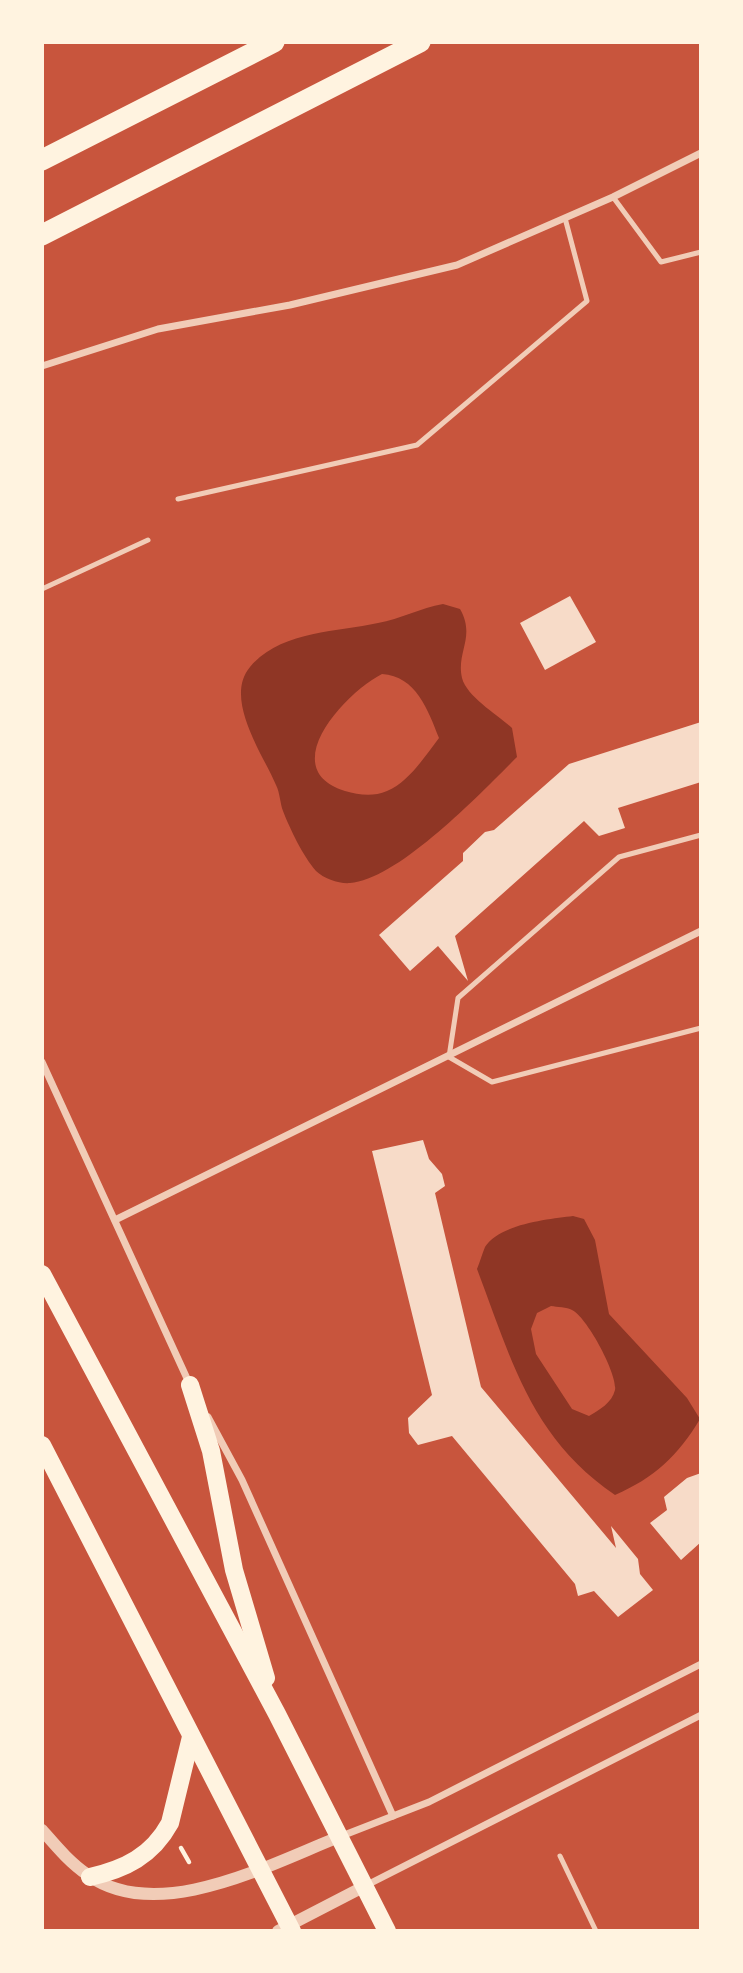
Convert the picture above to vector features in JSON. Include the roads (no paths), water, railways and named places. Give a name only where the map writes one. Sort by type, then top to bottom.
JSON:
[{"type":"highway","points":[[42,160],[274,42]]},
{"type":"highway","points":[[42,235],[420,42]]},
{"type":"main road","points":[[42,1273],[277,1714],[387,1931]]},
{"type":"main road","points":[[190,1385],[220,1491],[234,1570],[277,1714]]},
{"type":"main road","points":[[42,1445],[286,1929]]},
{"type":"main road","points":[[89,1877],[132,1864],[163,1836],[170,1823],[191,1737]]},
{"type":"street","points":[[42,366],[158,329],[290,305],[457,265],[613,197],[701,153]]},
{"type":"street","points":[[115,1220],[701,931]]},
{"type":"street","points":[[42,1062],[190,1385],[242,1480],[393,1816]]},
{"type":"street","points":[[42,1830],[89,1877],[115,1888],[144,1895],[202,1890],[429,1802],[701,1664]]},
{"type":"street","points":[[286,1929],[701,1715]]},
{"type":"lane","points":[[613,197],[661,262],[701,252]]},
{"type":"lane","points":[[178,499],[416,445],[587,300],[565,218]]},
{"type":"lane","points":[[42,589],[148,540]]},
{"type":"lane","points":[[701,835],[619,857],[458,998],[449,1057],[492,1083],[701,1028]]},
{"type":"lane","points":[[560,1856],[596,1931]]}]
